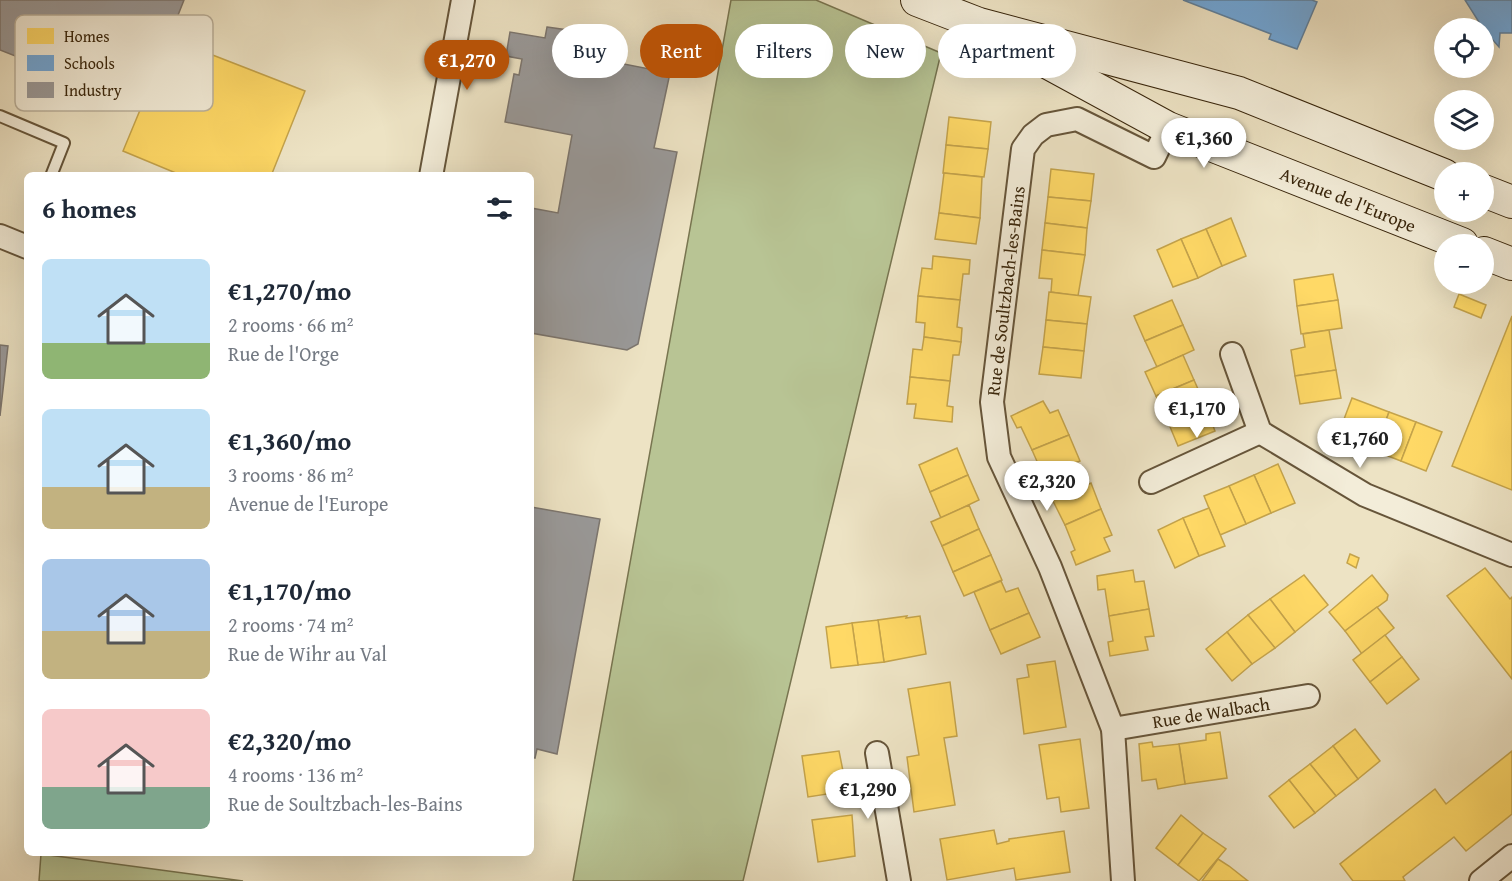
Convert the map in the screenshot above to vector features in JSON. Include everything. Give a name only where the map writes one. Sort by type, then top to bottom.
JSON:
[{"type":"main road","name":"Avenue de l'Europe","points":[[917,0],[979,24]]},
{"type":"main road","name":"Avenue de l'Europe","points":[[1076,50],[1239,93],[1434,171]]},
{"type":"main road","name":"Avenue de l'Europe","points":[[1076,77],[1168,128],[1437,234]]},
{"type":"main road","points":[[1494,195],[1512,202]]},
{"type":"main road","points":[[1494,257],[1512,264]]},
{"type":"street","points":[[432,172],[463,0]]},
{"type":"street","name":"Rue de Soultzbach-les-Bains","points":[[1124,881],[1113,729],[1050,567],[999,457],[992,402],[1023,149],[1033,135],[1047,125],[1077,119],[1154,157],[1168,128]]},
{"type":"street","points":[[0,236],[24,242]]},
{"type":"street","points":[[1232,354],[1260,432],[1365,495],[1512,555]]},
{"type":"street","points":[[1151,482],[1260,432]]},
{"type":"street","name":"Rue de Walbach","points":[[1113,729],[1308,696]]},
{"type":"street","points":[[877,753],[899,881]]},
{"type":"street","points":[[1481,881],[1512,856]]},
{"type":"lane","points":[[0,116],[64,143],[53,172]]},
{"type":"green space","points":[[731,0],[816,0],[873,24],[845,24],[845,78],[926,78],[926,47],[938,52],[938,66],[743,881],[573,881],[717,78],[723,78],[723,45]]},
{"type":"green space","points":[[41,856],[56,856],[243,881],[39,881]]},
{"type":"building: Homes","points":[[213,55],[305,91],[273,172],[173,172],[123,151],[140,111],[213,111]]},
{"type":"building: Homes","points":[[949,117],[991,122],[988,149],[946,145]]},
{"type":"building: Homes","points":[[946,145],[988,149],[984,177],[943,173]]},
{"type":"building: Homes","points":[[1051,169],[1094,174],[1091,201],[1048,197]]},
{"type":"building: Homes","points":[[944,173],[982,177],[980,218],[939,213]]},
{"type":"building: Homes","points":[[1048,197],[1091,201],[1087,228],[1045,223]]},
{"type":"building: Homes","points":[[939,213],[980,218],[976,244],[935,239]]},
{"type":"building: Homes","points":[[1231,218],[1246,256],[1222,266],[1206,229]]},
{"type":"building: Homes","points":[[1045,223],[1087,228],[1085,255],[1042,250]]},
{"type":"building: Homes","points":[[1206,229],[1222,266],[1198,278],[1181,239]]},
{"type":"building: Homes","points":[[1181,239],[1198,278],[1173,287],[1157,250]]},
{"type":"building: Homes","points":[[1042,250],[1085,255],[1078,296],[1051,292],[1052,279],[1039,278]]},
{"type":"building: Homes","points":[[933,256],[970,260],[969,274],[963,274],[960,300],[918,296],[922,268],[932,269]]},
{"type":"building: Homes","points":[[1333,274],[1338,300],[1297,306],[1294,280]]},
{"type":"building: Homes","points":[[1049,292],[1091,297],[1087,324],[1046,320]]},
{"type":"building: Homes","points":[[1459,294],[1486,305],[1481,318],[1454,307]]},
{"type":"building: Homes","points":[[918,296],[960,300],[957,327],[962,328],[961,342],[924,337],[925,323],[916,322]]},
{"type":"building: Homes","points":[[1172,300],[1183,325],[1145,341],[1134,316]]},
{"type":"building: Homes","points":[[1338,300],[1342,328],[1301,334],[1297,306]]},
{"type":"building: Homes","points":[[1512,316],[1512,490],[1452,466]]},
{"type":"building: Homes","points":[[1046,320],[1087,324],[1084,351],[1043,347]]},
{"type":"building: Homes","points":[[1183,325],[1194,350],[1157,367],[1145,341]]},
{"type":"building: Homes","points":[[1329,330],[1336,370],[1295,376],[1291,350],[1305,347],[1303,334]]},
{"type":"building: Homes","points":[[924,337],[961,342],[959,355],[953,355],[950,381],[910,377],[913,349],[922,350]]},
{"type":"building: Homes","points":[[1043,347],[1084,351],[1081,378],[1039,374]]},
{"type":"building: Homes","points":[[1183,355],[1194,380],[1156,396],[1145,372]]},
{"type":"building: Homes","points":[[1336,370],[1341,398],[1300,404],[1295,376]]},
{"type":"building: Homes","points":[[910,377],[950,381],[947,406],[953,407],[952,422],[914,418],[916,404],[907,404]]},
{"type":"building: Homes","points":[[1194,380],[1205,405],[1168,422],[1156,396]]},
{"type":"building: Homes","points":[[1352,398],[1389,412],[1375,451],[1338,435]]},
{"type":"building: Homes","points":[[1043,401],[1050,413],[1058,410],[1069,435],[1032,450],[1021,427],[1017,428],[1011,416]]},
{"type":"building: Homes","points":[[1205,405],[1215,431],[1178,446],[1168,422]]},
{"type":"building: Homes","points":[[1389,412],[1416,422],[1401,461],[1375,451]]},
{"type":"building: Homes","points":[[1416,422],[1442,432],[1426,471],[1401,461]]},
{"type":"building: Homes","points":[[1069,435],[1080,461],[1072,464],[1077,476],[1043,491],[1038,477],[1043,475],[1032,450]]},
{"type":"building: Homes","points":[[957,448],[968,475],[930,492],[919,465]]},
{"type":"building: Homes","points":[[1278,464],[1295,503],[1271,513],[1254,475]]},
{"type":"building: Homes","points":[[968,475],[979,500],[941,518],[930,492]]},
{"type":"building: Homes","points":[[1254,475],[1271,513],[1246,524],[1229,486]]},
{"type":"building: Homes","points":[[1077,476],[1083,487],[1091,483],[1101,509],[1065,525],[1053,501],[1048,504],[1043,491]]},
{"type":"building: Homes","points":[[1229,486],[1246,524],[1220,535],[1204,496]]},
{"type":"building: Homes","points":[[969,505],[979,529],[942,546],[931,522]]},
{"type":"building: Homes","points":[[1209,508],[1225,546],[1199,556],[1183,518]]},
{"type":"building: Homes","points":[[1101,509],[1112,535],[1104,538],[1110,551],[1076,565],[1071,552],[1075,550],[1065,525]]},
{"type":"building: Homes","points":[[1183,518],[1199,556],[1175,568],[1158,530]]},
{"type":"building: Homes","points":[[979,529],[991,555],[953,572],[942,546]]},
{"type":"building: Homes","points":[[1350,554],[1359,558],[1356,568],[1347,563]]},
{"type":"building: Homes","points":[[991,555],[1002,580],[964,596],[953,572]]},
{"type":"building: Homes","points":[[1485,568],[1510,599],[1512,597],[1512,679],[1447,596]]},
{"type":"building: Homes","points":[[1133,570],[1135,582],[1144,581],[1149,609],[1109,616],[1105,589],[1098,590],[1097,576]]},
{"type":"building: Homes","points":[[1304,575],[1328,605],[1295,632],[1270,599]]},
{"type":"building: Homes","points":[[1372,575],[1388,595],[1387,600],[1345,631],[1329,612]]},
{"type":"building: Homes","points":[[1001,581],[1006,592],[1018,588],[1029,613],[990,630],[974,592]]},
{"type":"building: Homes","points":[[1270,599],[1295,632],[1275,648],[1248,615]]},
{"type":"building: Homes","points":[[1377,607],[1394,628],[1362,654],[1345,631]]},
{"type":"building: Homes","points":[[1149,609],[1154,636],[1145,637],[1148,650],[1110,656],[1108,642],[1113,641],[1109,616]]},
{"type":"building: Homes","points":[[1029,613],[1040,637],[1001,654],[990,630]]},
{"type":"building: Homes","points":[[1248,615],[1275,648],[1252,664],[1227,632]]},
{"type":"building: Homes","points":[[907,616],[906,618],[920,616],[926,654],[884,662],[878,620]]},
{"type":"building: Homes","points":[[878,620],[884,662],[858,665],[852,623]]},
{"type":"building: Homes","points":[[852,623],[858,665],[831,668],[826,627]]},
{"type":"building: Homes","points":[[1227,632],[1252,664],[1232,681],[1206,649]]},
{"type":"building: Homes","points":[[1385,635],[1402,657],[1370,682],[1353,660]]},
{"type":"building: Homes","points":[[1402,657],[1419,679],[1387,704],[1370,682]]},
{"type":"building: Homes","points":[[1055,661],[1066,727],[1024,734],[1017,679],[1029,677],[1027,665]]},
{"type":"building: Homes","points":[[950,682],[957,736],[944,738],[955,805],[914,812],[907,757],[919,755],[908,689]]},
{"type":"building: Homes","points":[[1355,729],[1380,761],[1358,779],[1333,746]]},
{"type":"building: Homes","points":[[1220,732],[1227,778],[1185,784],[1179,744],[1206,740],[1206,734]]},
{"type":"building: Homes","points":[[1080,739],[1089,808],[1061,812],[1059,797],[1047,799],[1039,745]]},
{"type":"building: Homes","points":[[1152,742],[1153,747],[1179,744],[1185,784],[1158,789],[1156,779],[1142,781],[1139,744]]},
{"type":"building: Homes","points":[[1333,746],[1358,779],[1336,796],[1310,764]]},
{"type":"building: Homes","points":[[839,751],[847,791],[808,797],[802,756]]},
{"type":"building: Homes","points":[[1512,751],[1512,814],[1466,851],[1454,837],[1403,877],[1405,881],[1353,881],[1340,864],[1435,789],[1446,804]]},
{"type":"building: Homes","points":[[1310,764],[1336,796],[1315,813],[1289,780]]},
{"type":"building: Homes","points":[[1289,780],[1315,813],[1294,828],[1269,796]]},
{"type":"building: Homes","points":[[852,815],[855,856],[818,862],[812,820]]},
{"type":"building: Homes","points":[[1181,815],[1203,833],[1178,865],[1156,848]]},
{"type":"building: Homes","points":[[994,830],[997,844],[1009,841],[1009,839],[1064,831],[1070,872],[1016,880],[1014,868],[947,880],[940,839]]},
{"type":"building: Homes","points":[[1203,833],[1226,849],[1199,881],[1178,865]]},
{"type":"building: Homes","points":[[1218,859],[1229,866],[1248,881],[1202,881]]},
{"type":"building: Schools","points":[[1183,0],[1312,0],[1317,2],[1297,49],[1269,39],[1271,34]]},
{"type":"building: Schools","points":[[1465,0],[1512,0],[1512,33],[1500,33],[1499,47],[1494,41],[1494,18],[1476,18]]},
{"type":"building: Industry","points":[[0,0],[184,0],[178,15],[15,15],[15,56],[0,50]]},
{"type":"building: Industry","points":[[547,27],[552,28],[552,78],[628,78],[628,65],[640,67],[640,78],[669,78],[654,148],[677,152],[638,344],[627,350],[534,334],[534,209],[558,213],[572,135],[505,122],[514,74],[519,75],[522,59],[506,56],[510,32],[545,38]]},
{"type":"building: Industry","points":[[0,345],[8,346],[0,416]]},
{"type":"building: Industry","points":[[534,508],[600,519],[557,754],[537,749],[535,758]]}]
